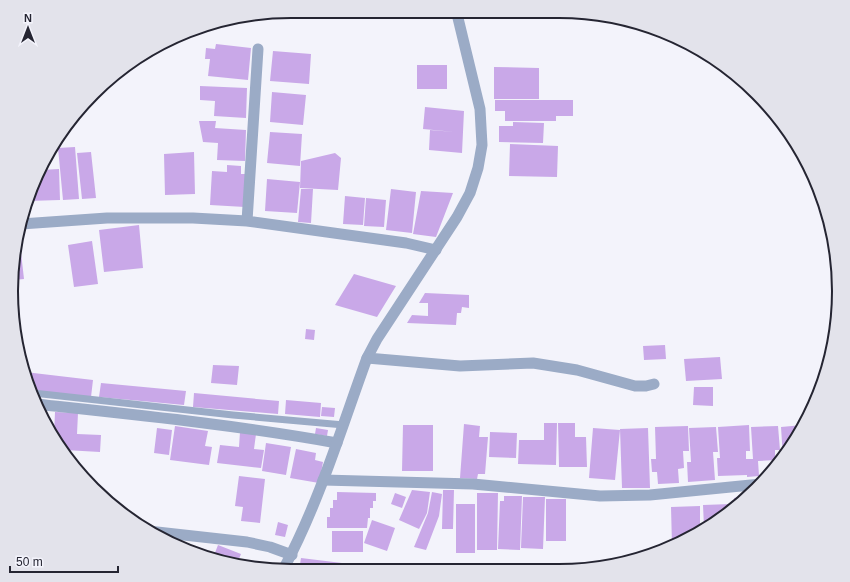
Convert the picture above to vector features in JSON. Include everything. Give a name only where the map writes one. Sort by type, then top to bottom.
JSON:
[{"type":"street","points":[[287,564],[292,555],[323,480],[367,358],[384,326],[457,217],[470,193],[478,168],[482,145],[480,109],[458,18]]},
{"type":"street","points":[[247,221],[258,49]]},
{"type":"street","points":[[26,224],[143,217],[247,221],[406,243],[436,250]]},
{"type":"street","points":[[367,358],[460,366],[533,363],[577,370],[635,386],[654,384]]},
{"type":"street","points":[[43,405],[160,417],[285,434],[337,443]]},
{"type":"street","points":[[323,480],[472,484],[600,496],[650,495],[751,485]]},
{"type":"street","points":[[164,533],[247,542],[270,547],[292,555]]},
{"type":"lane","points":[[38,394],[344,425]]},
{"type":"building","points":[[216,44],[251,48],[248,80],[208,76],[210,59],[205,59],[206,48],[215,49]]},
{"type":"building","points":[[273,51],[311,54],[309,84],[270,81]]},
{"type":"building","points":[[417,65],[447,65],[447,89],[417,89]]},
{"type":"building","points":[[494,67],[539,68],[539,99],[494,99]]},
{"type":"building","points":[[200,86],[247,88],[246,118],[214,116],[215,101],[200,100]]},
{"type":"building","points":[[272,92],[306,95],[303,125],[270,122]]},
{"type":"building","points":[[495,100],[573,100],[573,116],[556,116],[556,121],[505,121],[505,111],[495,111]]},
{"type":"building","points":[[425,107],[464,111],[462,153],[429,150],[430,130],[455,132],[423,129]]},
{"type":"building","points":[[199,121],[216,121],[215,128],[246,130],[245,161],[217,160],[218,143],[203,142]]},
{"type":"building","points":[[513,122],[544,123],[543,143],[499,142],[499,126],[513,126]]},
{"type":"building","points":[[270,132],[302,134],[300,166],[267,163]]},
{"type":"building","points":[[510,144],[558,146],[557,177],[509,176]]},
{"type":"building","points":[[75,147],[79,199],[63,200],[59,148]]},
{"type":"building","points":[[91,152],[96,198],[82,199],[77,153]]},
{"type":"building","points":[[194,152],[195,194],[165,195],[164,154]]},
{"type":"building","points":[[335,153],[341,158],[338,190],[300,188],[301,161]]},
{"type":"building","points":[[227,165],[241,166],[241,174],[247,174],[245,207],[210,205],[212,171],[227,172]]},
{"type":"building","points":[[59,169],[60,200],[33,201],[39,187],[46,170]]},
{"type":"building","points":[[267,179],[300,182],[297,213],[265,211]]},
{"type":"building","points":[[301,189],[313,189],[311,223],[298,222]]},
{"type":"building","points":[[391,189],[416,192],[412,233],[386,230]]},
{"type":"building","points":[[421,191],[453,193],[436,237],[413,234]]},
{"type":"building","points":[[345,196],[365,198],[363,225],[343,224]]},
{"type":"building","points":[[366,198],[386,200],[384,227],[364,226]]},
{"type":"building","points":[[139,225],[143,268],[104,272],[99,230]]},
{"type":"building","points":[[92,241],[98,284],[74,287],[68,245]]},
{"type":"building","points":[[21,251],[24,279],[19,280]]},
{"type":"building","points":[[354,274],[396,286],[377,317],[335,305]]},
{"type":"building","points":[[425,293],[469,295],[469,308],[462,307],[461,313],[457,313],[456,325],[407,323],[412,315],[428,316],[428,303],[419,303]]},
{"type":"building","points":[[306,329],[315,330],[314,340],[305,339]]},
{"type":"building","points":[[665,345],[666,359],[644,360],[643,346]]},
{"type":"building","points":[[720,357],[722,379],[686,381],[684,359]]},
{"type":"building","points":[[213,365],[239,366],[237,385],[211,383]]},
{"type":"building","points":[[30,373],[93,380],[91,397],[37,391]]},
{"type":"building","points":[[101,383],[186,391],[184,405],[99,397]]},
{"type":"building","points":[[694,387],[713,387],[713,406],[693,405]]},
{"type":"building","points":[[194,393],[279,401],[278,414],[193,407]]},
{"type":"building","points":[[286,400],[321,403],[320,417],[285,414]]},
{"type":"building","points":[[322,407],[335,408],[334,417],[321,416]]},
{"type":"building","points":[[55,412],[78,413],[77,434],[101,435],[100,452],[69,450],[54,427]]},
{"type":"building","points":[[544,423],[557,423],[556,465],[518,464],[519,440],[544,440]]},
{"type":"building","points":[[558,423],[575,423],[575,437],[586,437],[587,467],[559,467]]},
{"type":"building","points":[[464,424],[480,426],[479,437],[488,437],[485,474],[478,474],[477,479],[460,478]]},
{"type":"building","points":[[403,425],[433,425],[433,471],[402,471]]},
{"type":"building","points":[[749,425],[750,451],[746,451],[746,459],[753,459],[751,427],[778,426],[780,450],[775,450],[775,458],[773,460],[758,461],[759,476],[718,476],[717,458],[720,458],[718,427]]},
{"type":"building","points":[[175,426],[208,431],[205,446],[212,447],[209,465],[170,460]]},
{"type":"building","points":[[688,426],[689,451],[683,451],[684,468],[678,469],[679,483],[658,484],[657,472],[652,472],[651,459],[656,459],[655,427]]},
{"type":"building","points":[[796,426],[782,448],[781,427]]},
{"type":"building","points":[[716,427],[718,452],[713,452],[715,480],[688,482],[687,462],[691,462],[689,428]]},
{"type":"building","points":[[157,428],[172,430],[169,455],[154,453]]},
{"type":"building","points":[[316,428],[328,430],[327,436],[315,434]]},
{"type":"building","points":[[593,428],[620,430],[615,480],[589,478]]},
{"type":"building","points":[[648,428],[650,488],[622,488],[620,429]]},
{"type":"building","points":[[240,432],[256,434],[254,449],[264,450],[261,468],[217,463],[220,445],[239,447]]},
{"type":"building","points":[[490,432],[517,433],[516,458],[489,457]]},
{"type":"building","points":[[266,443],[291,447],[286,475],[262,471]]},
{"type":"building","points":[[296,449],[316,453],[315,460],[323,462],[319,483],[290,478]]},
{"type":"building","points":[[239,476],[265,479],[260,523],[241,521],[243,507],[235,506]]},
{"type":"building","points":[[412,490],[430,492],[427,513],[419,529],[399,520]]},
{"type":"building","points":[[443,490],[454,490],[453,529],[442,529]]},
{"type":"building","points":[[337,492],[376,493],[376,501],[373,501],[373,508],[370,508],[370,518],[368,518],[367,528],[327,528],[327,517],[330,517],[330,508],[333,508],[333,500],[337,500]]},
{"type":"building","points":[[432,492],[442,494],[439,516],[426,550],[414,547],[428,513]]},
{"type":"building","points":[[395,493],[406,497],[402,508],[391,504]]},
{"type":"building","points":[[477,493],[498,493],[497,550],[477,550]]},
{"type":"building","points":[[504,496],[522,496],[520,550],[498,549],[500,501],[504,501]]},
{"type":"building","points":[[523,497],[545,497],[543,549],[521,548]]},
{"type":"building","points":[[546,499],[566,499],[566,541],[546,541]]},
{"type":"building","points":[[456,504],[475,504],[475,553],[456,553]]},
{"type":"building","points":[[730,504],[704,522],[703,505]]},
{"type":"building","points":[[700,506],[700,525],[672,539],[671,507]]},
{"type":"building","points":[[372,520],[395,528],[387,551],[364,543]]},
{"type":"building","points":[[278,522],[288,525],[285,537],[275,535]]},
{"type":"building","points":[[332,531],[363,531],[363,552],[332,552]]},
{"type":"building","points":[[218,545],[241,554],[239,559],[215,553]]},
{"type":"building","points":[[301,558],[342,563],[342,564],[300,564]]}]
